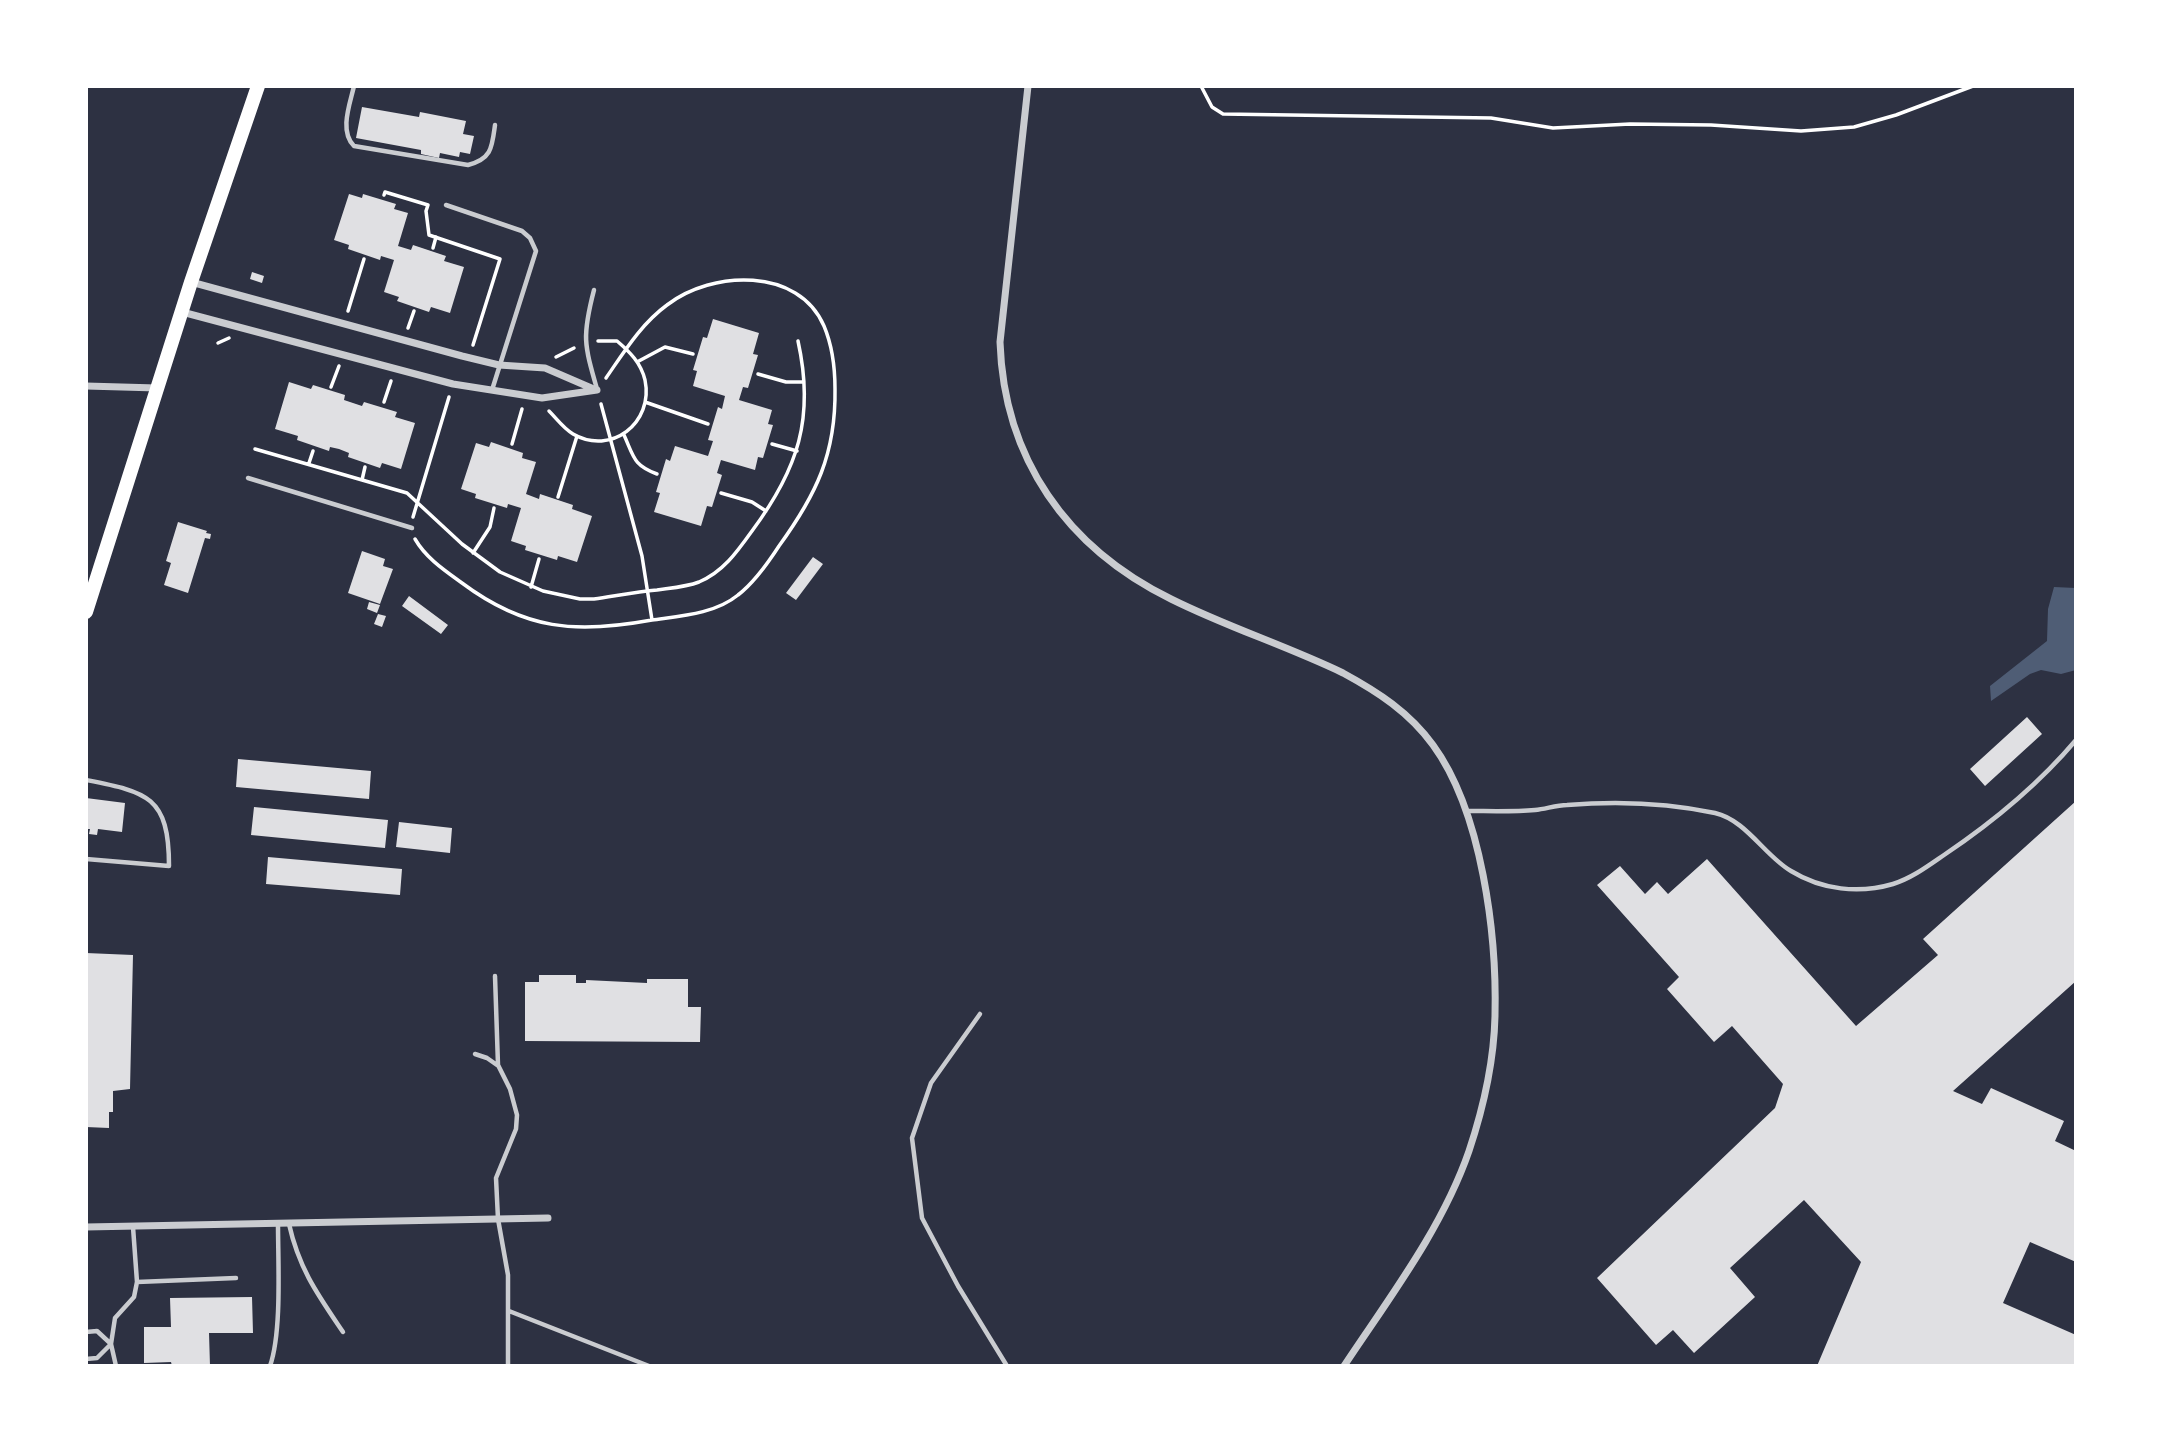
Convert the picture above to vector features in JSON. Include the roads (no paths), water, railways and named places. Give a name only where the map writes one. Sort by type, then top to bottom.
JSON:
[{"type":"highway","points":[[86,611],[191,282],[258,86]]},
{"type":"street","points":[[1028,86],[1000,342],[1001,370],[1016,432],[1034,472],[1046,493],[1087,543],[1139,580],[1170,599],[1333,669],[1370,688],[1406,714],[1444,761],[1465,811],[1486,890],[1495,970],[1494,1030],[1480,1112],[1458,1177],[1430,1233],[1344,1366]]},
{"type":"street","points":[[191,282],[499,365],[545,368],[597,390]]},
{"type":"street","points":[[182,312],[453,384],[542,398],[597,390]]},
{"type":"street","points":[[86,386],[158,388]]},
{"type":"street","points":[[86,1227],[548,1218]]},
{"type":"lane","points":[[354,86],[346,127],[346,136],[354,146],[468,166],[478,163],[488,155],[495,125]]},
{"type":"lane","points":[[446,205],[522,231],[530,238],[536,251],[492,391]]},
{"type":"lane","points":[[594,290],[585,325],[585,349],[597,390]]},
{"type":"lane","points":[[248,478],[412,528]]},
{"type":"lane","points":[[1465,811],[1536,810],[1564,805],[1609,803],[1718,813],[1732,821],[1790,871],[1815,882],[1847,891],[1873,888],[1894,884],[1914,875],[1998,817],[2061,758],[2076,740]]},
{"type":"lane","points":[[86,780],[131,789],[158,809],[166,828],[169,866],[86,859]]},
{"type":"lane","points":[[495,976],[498,1065],[510,1089],[517,1115],[516,1129],[496,1178],[498,1219],[508,1275],[508,1366]]},
{"type":"lane","points":[[981,1014],[931,1083],[912,1138],[922,1218],[958,1286],[1007,1366]]},
{"type":"lane","points":[[475,1054],[498,1065]]},
{"type":"lane","points":[[270,1366],[276,1324],[278,1224]]},
{"type":"lane","points":[[289,1224],[306,1276],[343,1332]]},
{"type":"lane","points":[[116,1366],[111,1344],[115,1318],[134,1297],[137,1282],[133,1227]]},
{"type":"lane","points":[[137,1282],[236,1278]]},
{"type":"lane","points":[[509,1311],[649,1366]]},
{"type":"lane","points":[[86,1332],[97,1331],[111,1344]]},
{"type":"lane","points":[[86,1359],[97,1358],[111,1344]]},
{"type":"water","points":[[2054,587],[2076,588],[2076,670],[2061,674],[2041,670],[2030,674],[1991,701],[1990,686],[2047,641],[2048,609]]}]
